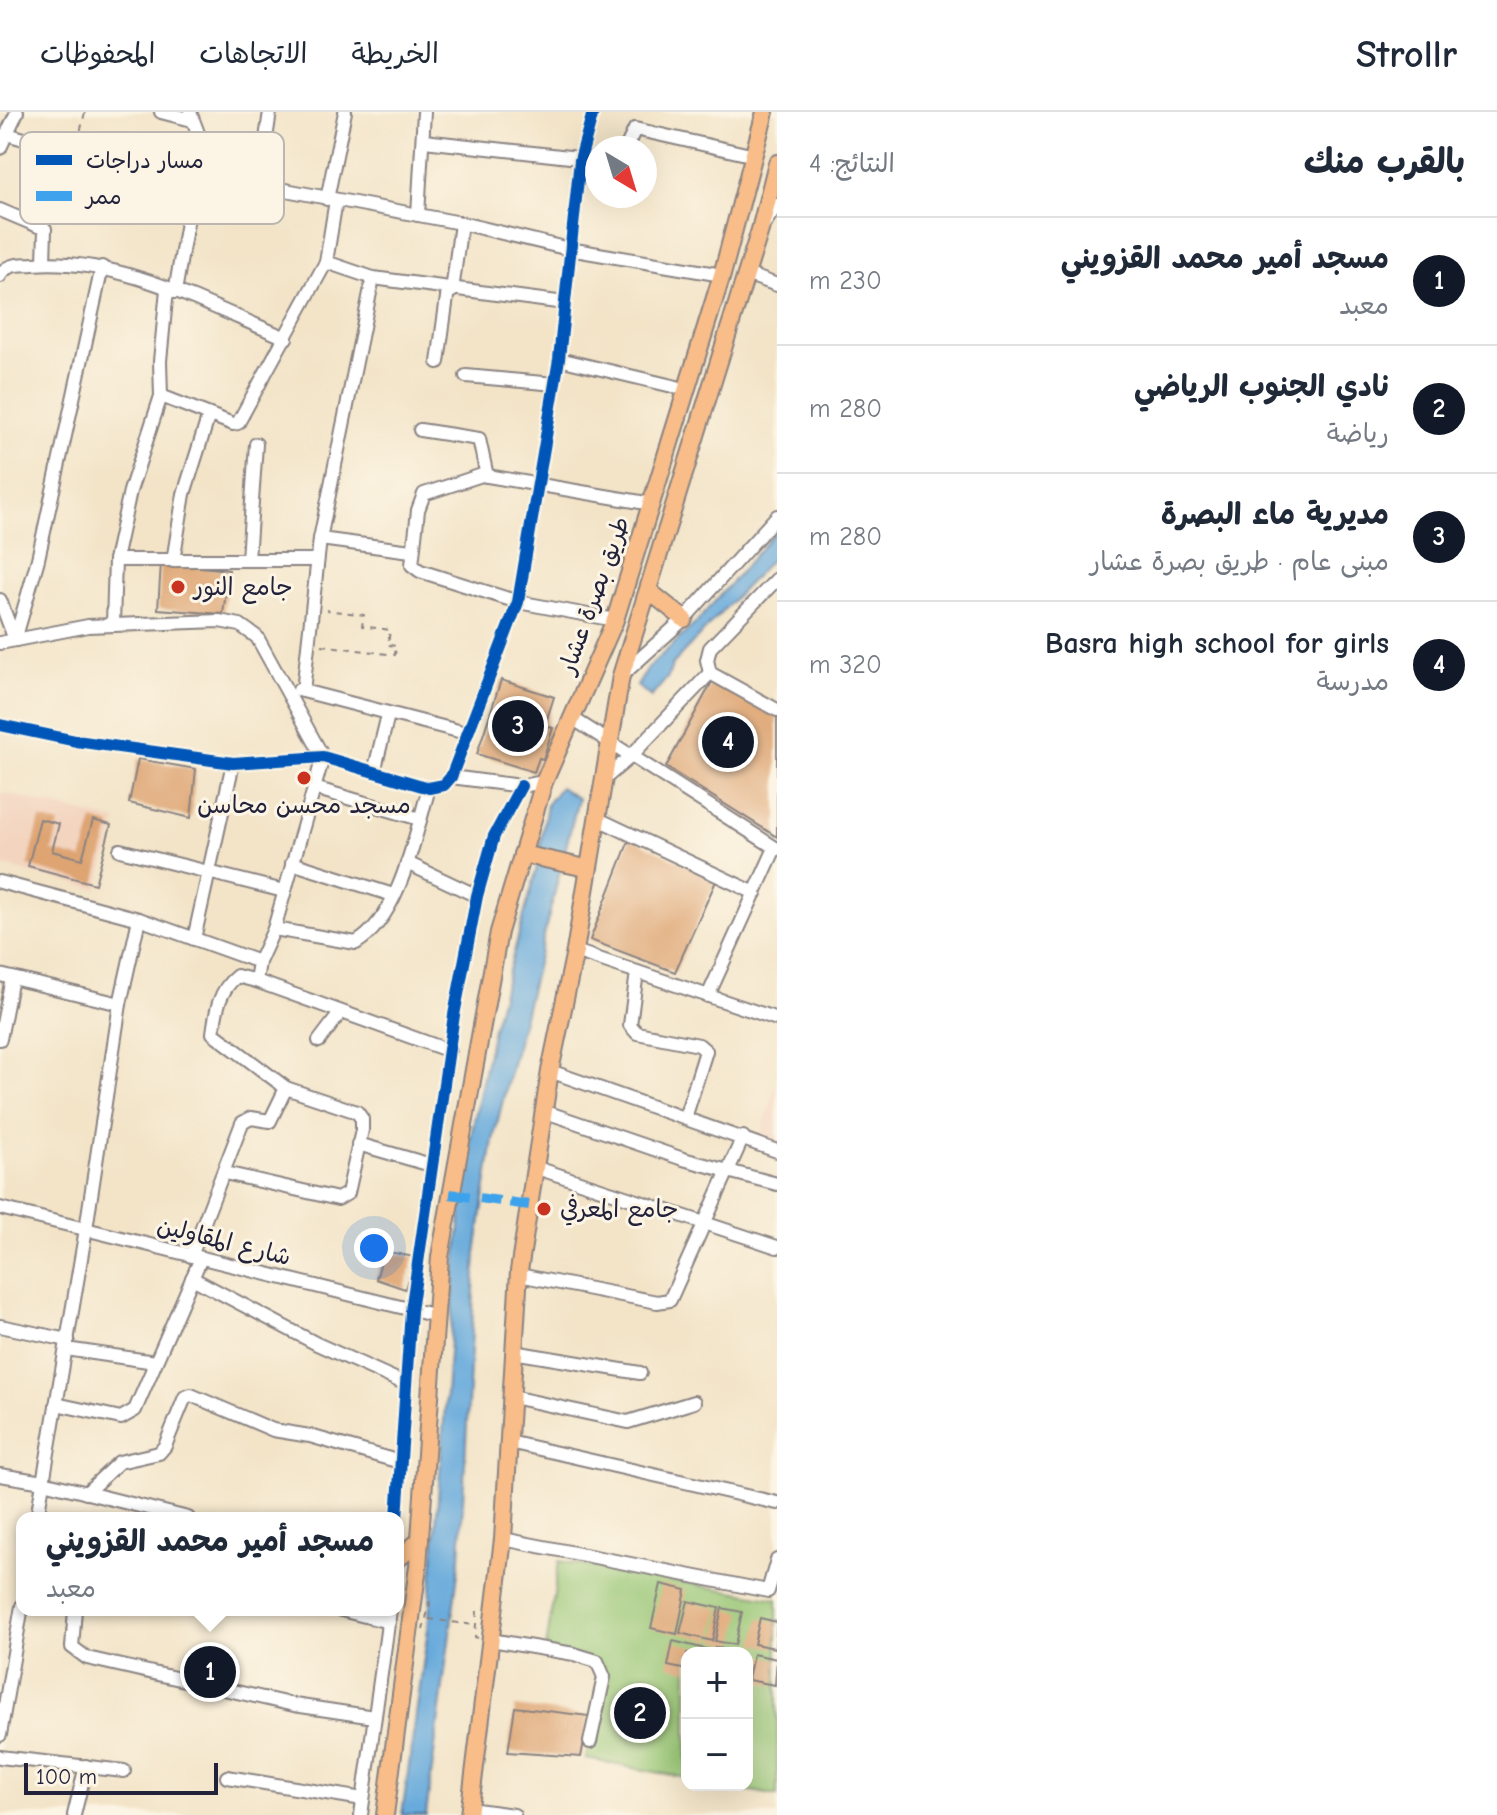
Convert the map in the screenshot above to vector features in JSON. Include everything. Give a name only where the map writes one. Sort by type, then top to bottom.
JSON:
[{"type":"main road","name":"طريق بصرة عشار","points":[[385,1815],[412,1629],[440,1257],[470,1077],[499,932],[527,855],[544,782],[615,620],[722,275],[765,112]]},
{"type":"main road","points":[[469,1812],[483,1638],[503,1539],[519,1275],[543,1111],[575,951],[580,867],[598,819],[621,676],[760,230],[777,163]]},
{"type":"main road","points":[[649,591],[674,615],[684,619]]},
{"type":"main road","points":[[527,855],[580,867]]},
{"type":"main road","points":[[404,1554],[420,1540]]},
{"type":"street","points":[[0,148],[17,112]]},
{"type":"street","points":[[161,112],[191,116]]},
{"type":"street","points":[[267,132],[270,112]]},
{"type":"street","points":[[161,396],[233,424],[238,423],[326,262],[345,112]]},
{"type":"street","points":[[418,215],[424,112]]},
{"type":"street","points":[[0,725],[76,741],[233,763],[323,757],[429,788],[444,785],[451,777],[518,602],[559,359],[580,160],[593,112]]},
{"type":"street","points":[[630,136],[631,132],[642,130],[755,156]]},
{"type":"street","points":[[7,134],[20,138]]},
{"type":"street","points":[[424,141],[585,160]]},
{"type":"street","points":[[284,190],[461,223],[569,249],[722,275]]},
{"type":"street","points":[[760,230],[777,205]]},
{"type":"street","points":[[0,210],[20,218]]},
{"type":"street","points":[[438,362],[461,223]]},
{"type":"street","points":[[33,224],[45,229],[44,263]]},
{"type":"street","points":[[113,624],[115,560],[130,491],[161,396],[160,361],[185,224]]},
{"type":"street","points":[[326,262],[373,278],[565,303]]},
{"type":"street","points":[[0,276],[11,266],[44,263],[102,267],[171,291],[286,338]]},
{"type":"street","points":[[15,640],[38,559],[102,267]]},
{"type":"street","points":[[746,274],[777,285]]},
{"type":"street","points":[[303,691],[320,539],[373,278]]},
{"type":"street","points":[[559,359],[685,389]]},
{"type":"street","points":[[466,376],[555,384]]},
{"type":"street","points":[[173,561],[184,494],[209,415]]},
{"type":"street","points":[[420,430],[479,439],[487,476]]},
{"type":"street","points":[[248,559],[256,444]]},
{"type":"street","points":[[615,620],[518,602],[420,571],[412,565],[411,551],[424,494],[456,481],[487,476],[652,504]]},
{"type":"street","points":[[621,676],[684,619],[777,516]]},
{"type":"street","points":[[320,539],[411,551]]},
{"type":"street","points":[[115,560],[317,560]]},
{"type":"street","points":[[777,579],[710,648],[707,660],[710,673],[777,710]]},
{"type":"street","points":[[0,600],[15,640]]},
{"type":"street","points":[[0,643],[113,624],[219,621],[240,625],[257,637],[323,757],[274,929],[259,962],[256,981]]},
{"type":"street","points":[[603,780],[629,758],[710,673]]},
{"type":"street","points":[[284,687],[466,733]]},
{"type":"street","points":[[374,772],[388,715]]},
{"type":"street","points":[[572,718],[629,758],[776,848],[708,996]]},
{"type":"street","points":[[194,939],[233,763]]},
{"type":"street","points":[[451,777],[521,786],[544,782]]},
{"type":"street","points":[[397,1512],[411,1311],[450,1051],[477,896],[494,836],[521,786]]},
{"type":"street","points":[[314,788],[420,819]]},
{"type":"street","points":[[274,929],[316,939],[356,943],[371,934],[407,863],[429,788]]},
{"type":"street","points":[[598,819],[755,893]]},
{"type":"street","points":[[120,850],[284,891]]},
{"type":"street","points":[[292,863],[393,895]]},
{"type":"street","points":[[407,863],[477,896]]},
{"type":"street","points":[[0,882],[139,919],[259,962]]},
{"type":"street","points":[[38,1512],[120,1004],[139,919]]},
{"type":"street","points":[[575,951],[777,1019]]},
{"type":"street","points":[[637,972],[630,1025],[637,1033],[699,1045],[706,1051],[685,1118]]},
{"type":"street","points":[[225,1173],[338,1199],[348,1193],[362,1119],[357,1112],[286,1088],[213,1033],[217,1008],[226,985],[237,976],[450,1051]]},
{"type":"street","points":[[0,1039],[6,977],[120,1004]]},
{"type":"street","points":[[319,1041],[341,1012]]},
{"type":"street","points":[[550,1071],[777,1151]]},
{"type":"street","points":[[56,1404],[121,1418],[135,1410],[192,1278],[196,1257],[242,1123],[251,1118],[270,1121],[286,1088]]},
{"type":"street","points":[[543,1111],[658,1151],[777,1184]]},
{"type":"street","points":[[519,1275],[657,1302],[670,1300],[743,1137]]},
{"type":"street","points":[[358,1144],[431,1165]]},
{"type":"street","points":[[534,1167],[777,1247]]},
{"type":"street","name":"شارع المقاولين","points":[[0,1208],[437,1316]]},
{"type":"street","points":[[192,1278],[317,1344],[406,1384]]},
{"type":"street","points":[[0,1326],[67,1345],[155,1362]]},
{"type":"street","points":[[513,1352],[640,1373]]},
{"type":"street","points":[[86,1493],[119,1462],[159,1453],[185,1397],[191,1395],[273,1430],[310,1436],[400,1462]]},
{"type":"street","points":[[512,1397],[628,1422],[694,1402]]},
{"type":"street","points":[[509,1442],[777,1503]]},
{"type":"street","points":[[0,1475],[43,1482],[164,1512]]},
{"type":"street","points":[[503,1539],[768,1591],[777,1560]]},
{"type":"street","points":[[0,1735],[3,1701],[20,1616]]},
{"type":"street","points":[[75,1616],[72,1647],[87,1658],[294,1705],[374,1717]]},
{"type":"street","points":[[361,1815],[389,1616]]},
{"type":"street","points":[[483,1638],[597,1661],[604,1677],[590,1742]]},
{"type":"street","points":[[0,1757],[124,1771]]},
{"type":"street","points":[[74,1815],[86,1766]]},
{"type":"street","points":[[227,1777],[363,1799]]},
{"type":"street","points":[[469,1812],[514,1815]]},
{"type":"path","points":[[309,643],[395,655],[396,646],[388,645],[390,630],[362,626],[364,615],[313,609]]},
{"type":"path","points":[[426,1630],[430,1603]]},
{"type":"path","points":[[477,1611],[475,1625],[483,1638]]},
{"type":"path","points":[[428,1619],[475,1625]]},
{"type":"shaded area","points":[[0,792],[117,821],[97,889],[0,865]]},
{"type":"shaded area","points":[[777,1084],[777,1143],[760,1136]]},
{"type":"green space","points":[[559,1561],[777,1599],[777,1796],[752,1791],[753,1647],[681,1647],[681,1777],[586,1759],[602,1667],[545,1655]]},
{"type":"water","points":[[777,530],[777,553],[672,665],[668,677],[651,697],[637,686],[649,667],[696,623]]},
{"type":"water","points":[[560,787],[578,799],[493,1140],[476,1253],[460,1558],[426,1815],[402,1815],[428,1629],[456,1262],[468,1151],[493,1028],[536,872],[547,804]]},
{"type":"building","points":[[161,563],[229,570],[223,614],[158,609]]},
{"type":"building","points":[[501,680],[554,697],[545,725],[553,728],[543,759],[539,758],[534,772],[477,754]]},
{"type":"building","points":[[713,680],[777,717],[777,837],[666,767]]},
{"type":"building","points":[[138,759],[196,769],[191,818],[129,803]]},
{"type":"building","points":[[40,819],[59,824],[52,851],[82,859],[93,820],[111,825],[95,884],[28,866]]},
{"type":"building","points":[[630,838],[717,879],[675,972],[590,940]]},
{"type":"building","points":[[384,1251],[414,1257],[405,1289],[376,1279]]},
{"type":"building","points":[[661,1584],[686,1590],[677,1634],[651,1628]]},
{"type":"building","points":[[688,1601],[719,1608],[712,1641],[680,1633]]},
{"type":"building","points":[[722,1608],[742,1612],[735,1645],[715,1641]]},
{"type":"building","points":[[760,1618],[777,1622],[775,1648],[754,1644]]},
{"type":"building","points":[[673,1641],[698,1647],[681,1647],[681,1669],[668,1666]]},
{"type":"building","points":[[753,1654],[777,1659],[775,1685],[753,1681]]},
{"type":"building","points":[[515,1707],[589,1716],[581,1757],[508,1752]]},
{"type":"marked path","points":[[450,1194],[529,1205]]},
{"type":"cycle path","points":[[0,725],[76,741],[233,763],[323,757],[429,788],[444,785],[451,777],[518,602],[559,359],[580,160],[593,112]]},
{"type":"cycle path","points":[[397,1512],[411,1311],[454,1015],[477,896],[494,836],[521,786]]},
{"type":"place","name":"جامع النور","points":[[178,587]]},
{"type":"place","name":"مديرية ماء البصرة","points":[[518,726]]},
{"type":"place","name":"Basra high school for girls","points":[[728,742]]},
{"type":"place","name":"مسجد محسن محاسن","points":[[304,778]]},
{"type":"place","name":"جامع المعرفي","points":[[544,1209]]},
{"type":"place","name":"مسجد أمير محمد القزويني","points":[[210,1672]]},
{"type":"place","name":"نادي الجنوب الرياضي","points":[[640,1713]]}]
